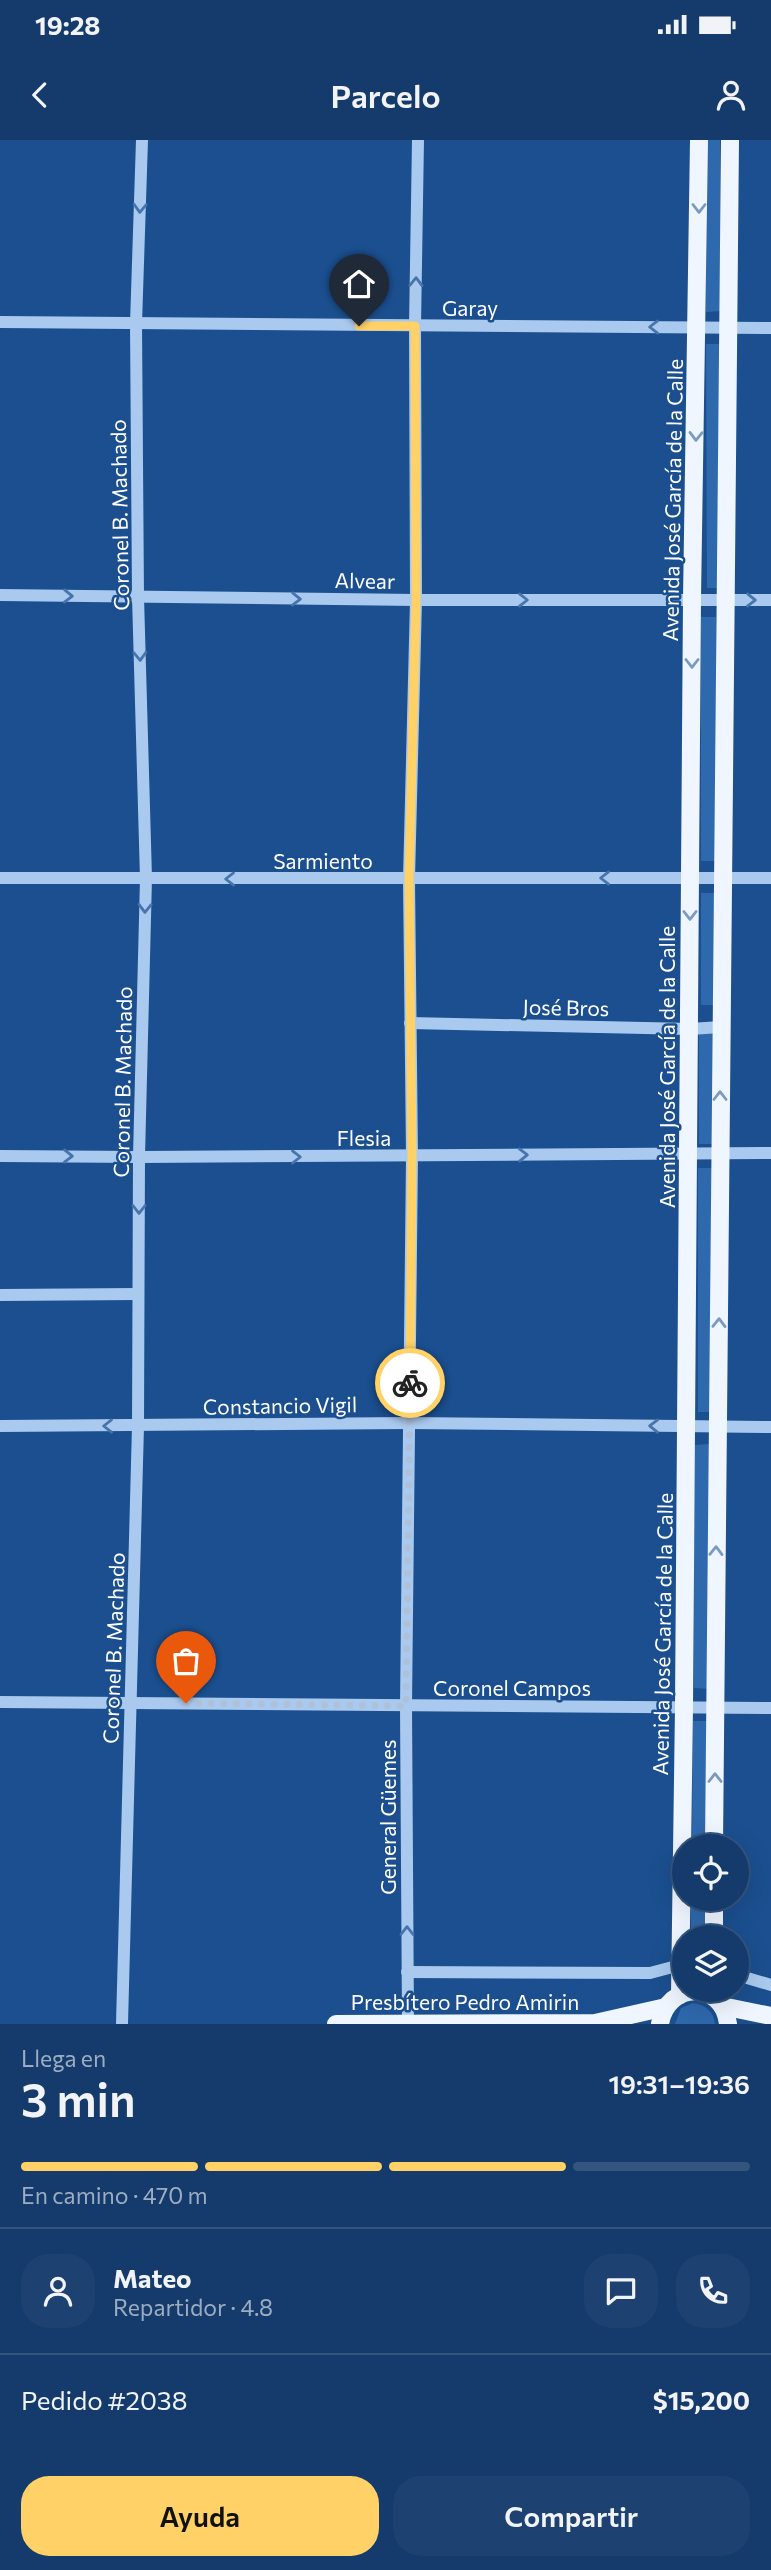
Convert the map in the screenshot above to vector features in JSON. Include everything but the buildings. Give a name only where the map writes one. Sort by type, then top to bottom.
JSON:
[{"type":"main road","name":"Avenida José García de la Calle","points":[[682,1925],[692,599],[699,140]]},
{"type":"main road","points":[[714,1834],[730,140]]},
{"type":"main road","points":[[718,2002],[728,2024]]},
{"type":"main road","points":[[728,2002],[771,2017]]},
{"type":"main road","name":"Presbítero Pedro Amirin","points":[[336,2024],[596,2023],[663,2015]]},
{"type":"street","name":"Coronel B. Machado","points":[[122,2024],[138,1426],[139,1157],[146,878],[138,597],[136,324],[142,140]]},
{"type":"street","name":"General Güemes","points":[[408,2023],[406,1706],[412,1156],[409,879],[416,600],[415,326],[418,140]]},
{"type":"street","name":"Garay","points":[[0,322],[771,328]]},
{"type":"street","name":"Alvear","points":[[0,595],[416,600],[771,600]]},
{"type":"street","name":"Sarmiento","points":[[0,878],[771,878]]},
{"type":"street","name":"José Bros","points":[[410,1023],[690,1029],[721,1027]]},
{"type":"street","name":"Flesia","points":[[0,1156],[771,1153]]},
{"type":"street","points":[[0,1295],[138,1294]]},
{"type":"street","name":"Constancio Vigil","points":[[0,1426],[409,1423],[771,1427]]},
{"type":"street","name":"Coronel Campos","points":[[0,1702],[771,1708]]},
{"type":"street","name":"Presbítero Pedro Amirin","points":[[407,1972],[650,1973],[672,1967]]},
{"type":"street","points":[[749,1979],[771,1985]]},
{"type":"shaded area","points":[[705,140],[720,140],[721,311],[706,312]]},
{"type":"shaded area","points":[[706,344],[721,344],[721,588],[707,588]]},
{"type":"shaded area","points":[[701,617],[716,617],[716,861],[701,861]]},
{"type":"shaded area","points":[[701,893],[716,893],[716,1005],[701,1005]]},
{"type":"shaded area","points":[[714,1031],[714,1144],[699,1144],[699,1032]]},
{"type":"shaded area","points":[[698,1168],[713,1168],[714,1412],[698,1412]]},
{"type":"shaded area","points":[[709,1444],[709,1689],[694,1688],[694,1445]]},
{"type":"shaded area","points":[[693,1721],[708,1721],[707,1834],[692,1834]]},
{"type":"shaded area","points":[[691,1911],[706,1911],[706,1925],[691,1925]]},
{"type":"shaded area","points":[[693,2003],[708,2009],[715,2024],[675,2024],[681,2008]]},
{"type":"way so far","points":[[186,1703],[406,1706],[410,1383]]},
{"type":"route","points":[[359,326],[415,326],[416,600],[409,879],[412,1156],[410,1383]]}]
